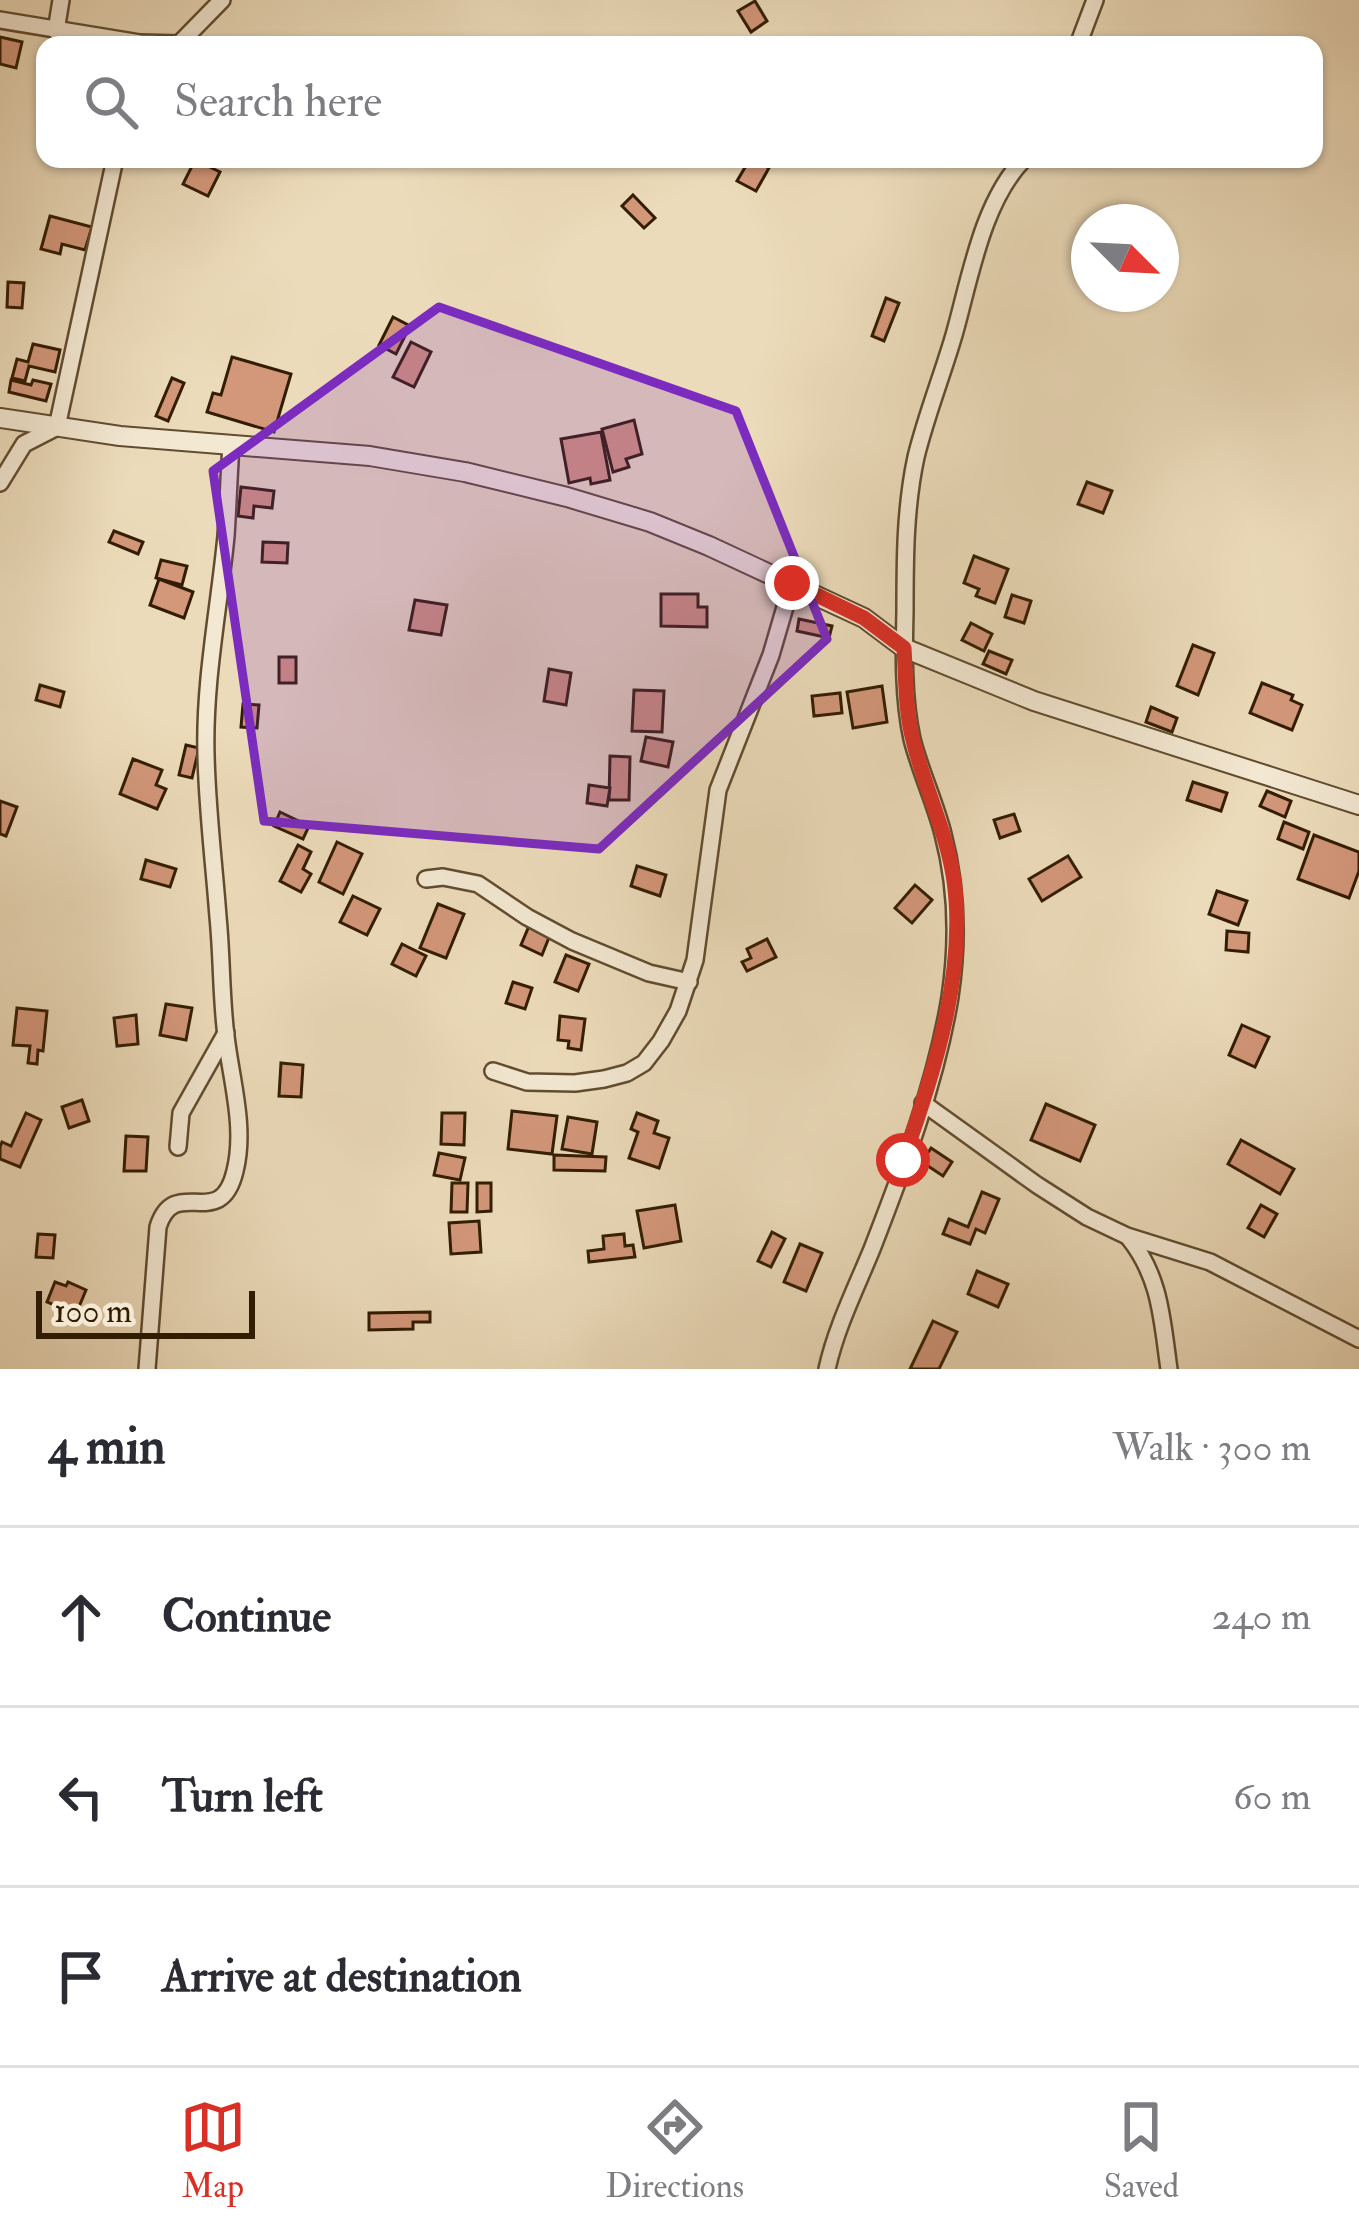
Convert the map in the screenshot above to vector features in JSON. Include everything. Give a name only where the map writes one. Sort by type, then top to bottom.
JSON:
[{"type":"street","points":[[56,31],[61,0]]},
{"type":"street","points":[[187,36],[222,0]]},
{"type":"street","points":[[1081,36],[1095,0]]},
{"type":"street","points":[[0,20],[88,36]]},
{"type":"street","points":[[57,427],[113,168]]},
{"type":"street","points":[[827,1369],[923,1103],[950,995],[954,884],[944,835],[913,740],[904,648],[909,501],[916,456],[972,270],[997,197],[1016,168]]},
{"type":"street","points":[[0,418],[370,456],[465,472],[567,497],[650,523],[792,583],[864,618],[904,648],[1034,701],[1359,805]]},
{"type":"street","points":[[0,483],[24,444],[57,427]]},
{"type":"street","points":[[147,1369],[163,1211],[175,1202],[211,1203],[223,1196],[236,1168],[237,1114],[226,1034],[206,750],[231,445]]},
{"type":"street","points":[[493,1072],[527,1082],[575,1083],[627,1073],[644,1063],[661,1041],[678,1011],[695,960],[718,790],[771,655],[792,583]]},
{"type":"street","points":[[426,879],[443,877],[478,884],[572,941],[649,973],[689,982]]},
{"type":"street","points":[[178,1147],[181,1113],[226,1034]]},
{"type":"street","points":[[923,1103],[1087,1216],[1127,1236],[1210,1262],[1359,1339]]},
{"type":"street","points":[[1127,1236],[1155,1280],[1169,1369]]},
{"type":"highlighted area","points":[[439,307],[736,411],[827,639],[599,849],[264,821],[213,471]]},
{"type":"building","points":[[755,1],[767,21],[751,32],[738,11]]},
{"type":"building","points":[[0,37],[22,42],[16,68],[0,64]]},
{"type":"building","points":[[191,168],[220,172],[208,196],[183,184]]},
{"type":"building","points":[[745,168],[769,168],[756,191],[737,181]]},
{"type":"building","points":[[633,195],[655,218],[644,228],[622,206]]},
{"type":"building","points":[[50,216],[92,227],[85,250],[62,244],[60,254],[41,249]]},
{"type":"building","points":[[8,282],[24,283],[22,308],[7,307]]},
{"type":"building","points":[[886,298],[899,303],[884,341],[872,336]]},
{"type":"building","points":[[393,317],[410,326],[396,354],[379,345]]},
{"type":"building","points":[[411,342],[431,352],[414,387],[393,377]]},
{"type":"building","points":[[33,344],[60,350],[55,372],[29,366],[25,381],[12,378],[17,359],[28,362]]},
{"type":"building","points":[[232,357],[291,374],[274,432],[207,412],[213,393],[221,395]]},
{"type":"building","points":[[172,378],[184,383],[168,421],[156,416]]},
{"type":"building","points":[[11,380],[51,384],[46,401],[9,392]]},
{"type":"building","points":[[634,420],[642,454],[626,459],[629,467],[613,472],[602,429]]},
{"type":"building","points":[[601,432],[610,480],[569,483],[561,439]]},
{"type":"building","points":[[1087,482],[1112,491],[1103,513],[1078,504]]},
{"type":"building","points":[[241,487],[274,491],[272,508],[254,506],[253,518],[238,516]]},
{"type":"building","points":[[114,531],[143,542],[138,554],[109,542]]},
{"type":"building","points":[[263,542],[288,543],[287,563],[262,562]]},
{"type":"building","points":[[974,556],[1008,569],[995,603],[976,596],[979,589],[964,583]]},
{"type":"building","points":[[161,560],[187,566],[182,585],[156,578]]},
{"type":"building","points":[[159,579],[193,592],[184,618],[150,605]]},
{"type":"building","points":[[661,594],[698,594],[698,607],[707,607],[707,627],[661,626]]},
{"type":"building","points":[[1012,595],[1031,601],[1024,623],[1005,617]]},
{"type":"building","points":[[415,600],[447,605],[441,635],[409,630]]},
{"type":"building","points":[[799,619],[832,626],[829,638],[797,631]]},
{"type":"building","points":[[971,623],[992,634],[984,651],[962,640]]},
{"type":"building","points":[[1193,645],[1214,653],[1198,695],[1177,686]]},
{"type":"building","points":[[989,651],[1012,660],[1006,674],[983,664]]},
{"type":"building","points":[[279,657],[296,657],[296,683],[279,683]]},
{"type":"building","points":[[549,669],[571,673],[566,705],[544,701]]},
{"type":"building","points":[[1262,683],[1293,695],[1291,700],[1302,705],[1292,730],[1250,713]]},
{"type":"building","points":[[40,685],[64,692],[60,707],[36,700]]},
{"type":"building","points":[[882,686],[887,722],[853,728],[847,692]]},
{"type":"building","points":[[634,690],[664,691],[662,732],[632,731]]},
{"type":"building","points":[[840,693],[842,713],[814,716],[812,696]]},
{"type":"building","points":[[243,704],[259,705],[257,728],[241,727]]},
{"type":"building","points":[[1151,707],[1177,718],[1172,732],[1146,722]]},
{"type":"building","points":[[646,737],[673,742],[668,767],[641,761]]},
{"type":"building","points":[[186,745],[199,748],[192,778],[179,775]]},
{"type":"building","points":[[610,756],[630,757],[629,800],[609,800]]},
{"type":"building","points":[[133,759],[162,770],[156,785],[166,789],[157,809],[120,794]]},
{"type":"building","points":[[1193,782],[1227,793],[1221,811],[1187,800]]},
{"type":"building","points":[[589,785],[610,788],[607,806],[587,803]]},
{"type":"building","points":[[1267,791],[1291,801],[1285,817],[1260,806]]},
{"type":"building","points":[[0,801],[17,807],[6,836],[0,834]]},
{"type":"building","points":[[280,812],[309,826],[303,839],[274,826]]},
{"type":"building","points":[[1014,814],[1020,831],[1000,838],[994,820]]},
{"type":"building","points":[[1284,822],[1309,832],[1303,849],[1278,839]]},
{"type":"building","points":[[1314,835],[1359,852],[1359,871],[1349,898],[1298,879]]},
{"type":"building","points":[[337,842],[362,854],[343,894],[319,882]]},
{"type":"building","points":[[298,845],[311,852],[303,869],[311,874],[301,892],[280,881]]},
{"type":"building","points":[[1068,856],[1081,877],[1042,901],[1029,879]]},
{"type":"building","points":[[146,860],[176,869],[170,887],[141,879]]},
{"type":"building","points":[[637,866],[666,875],[660,896],[631,886]]},
{"type":"building","points":[[915,885],[932,900],[912,923],[895,908]]},
{"type":"building","points":[[1217,891],[1247,901],[1238,925],[1209,914]]},
{"type":"building","points":[[353,896],[380,909],[367,935],[340,922]]},
{"type":"building","points":[[438,904],[464,914],[446,958],[420,948]]},
{"type":"building","points":[[529,926],[550,935],[542,955],[521,945]]},
{"type":"building","points":[[1227,931],[1249,933],[1248,952],[1226,950]]},
{"type":"building","points":[[767,939],[776,957],[747,971],[742,962],[751,958],[747,949]]},
{"type":"building","points":[[402,944],[426,956],[416,976],[392,964]]},
{"type":"building","points":[[566,955],[589,964],[578,991],[555,982]]},
{"type":"building","points":[[513,982],[532,988],[525,1009],[506,1003]]},
{"type":"building","points":[[166,1004],[192,1008],[186,1040],[160,1035]]},
{"type":"building","points":[[17,1008],[47,1011],[37,1064],[28,1063],[30,1046],[13,1045]]},
{"type":"building","points":[[136,1015],[138,1044],[117,1046],[114,1018]]},
{"type":"building","points":[[560,1016],[585,1019],[581,1050],[558,1040]]},
{"type":"building","points":[[1242,1025],[1269,1037],[1255,1067],[1229,1055]]},
{"type":"building","points":[[281,1063],[303,1065],[301,1097],[279,1096]]},
{"type":"building","points":[[82,1100],[89,1121],[69,1128],[62,1107]]},
{"type":"building","points":[[1046,1104],[1095,1125],[1080,1161],[1031,1140]]},
{"type":"building","points":[[512,1111],[557,1116],[552,1154],[508,1149]]},
{"type":"building","points":[[26,1113],[41,1120],[20,1167],[0,1159],[0,1147],[2,1142],[11,1146]]},
{"type":"building","points":[[442,1113],[465,1113],[464,1145],[441,1144]]},
{"type":"building","points":[[637,1113],[658,1121],[654,1133],[669,1138],[659,1168],[629,1158],[638,1132],[631,1129]]},
{"type":"building","points":[[568,1117],[597,1122],[592,1154],[562,1149]]},
{"type":"building","points":[[126,1136],[148,1137],[146,1171],[124,1171]]},
{"type":"building","points":[[1241,1140],[1294,1169],[1280,1194],[1228,1164]]},
{"type":"building","points":[[931,1148],[952,1162],[943,1176],[922,1162]]},
{"type":"building","points":[[439,1153],[465,1158],[460,1180],[434,1175]]},
{"type":"building","points":[[554,1155],[606,1157],[605,1171],[554,1170]]},
{"type":"building","points":[[452,1183],[468,1183],[467,1212],[451,1212]]},
{"type":"building","points":[[477,1183],[491,1183],[491,1211],[477,1212]]},
{"type":"building","points":[[982,1192],[999,1199],[985,1233],[976,1229],[970,1244],[943,1234],[949,1219],[968,1227]]},
{"type":"building","points":[[675,1205],[681,1241],[644,1248],[637,1211]]},
{"type":"building","points":[[1261,1205],[1277,1214],[1264,1237],[1248,1228]]},
{"type":"building","points":[[479,1221],[481,1252],[451,1254],[449,1223]]},
{"type":"building","points":[[772,1232],[785,1239],[771,1267],[758,1261]]},
{"type":"building","points":[[38,1234],[55,1235],[53,1258],[36,1257]]},
{"type":"building","points":[[624,1234],[625,1246],[633,1245],[635,1257],[589,1262],[588,1251],[604,1249],[603,1236]]},
{"type":"building","points":[[800,1244],[822,1253],[806,1291],[784,1282]]},
{"type":"building","points":[[977,1271],[1008,1284],[998,1307],[968,1294]]},
{"type":"building","points":[[55,1282],[86,1290],[76,1314],[47,1302]]},
{"type":"building","points":[[430,1312],[430,1322],[413,1322],[413,1329],[369,1330],[369,1313]]},
{"type":"building","points":[[933,1321],[957,1332],[939,1369],[910,1369]]},
{"type":"route","points":[[792,583],[864,618],[904,648],[913,740],[944,835],[954,884],[950,995],[938,1052],[903,1160]]}]
